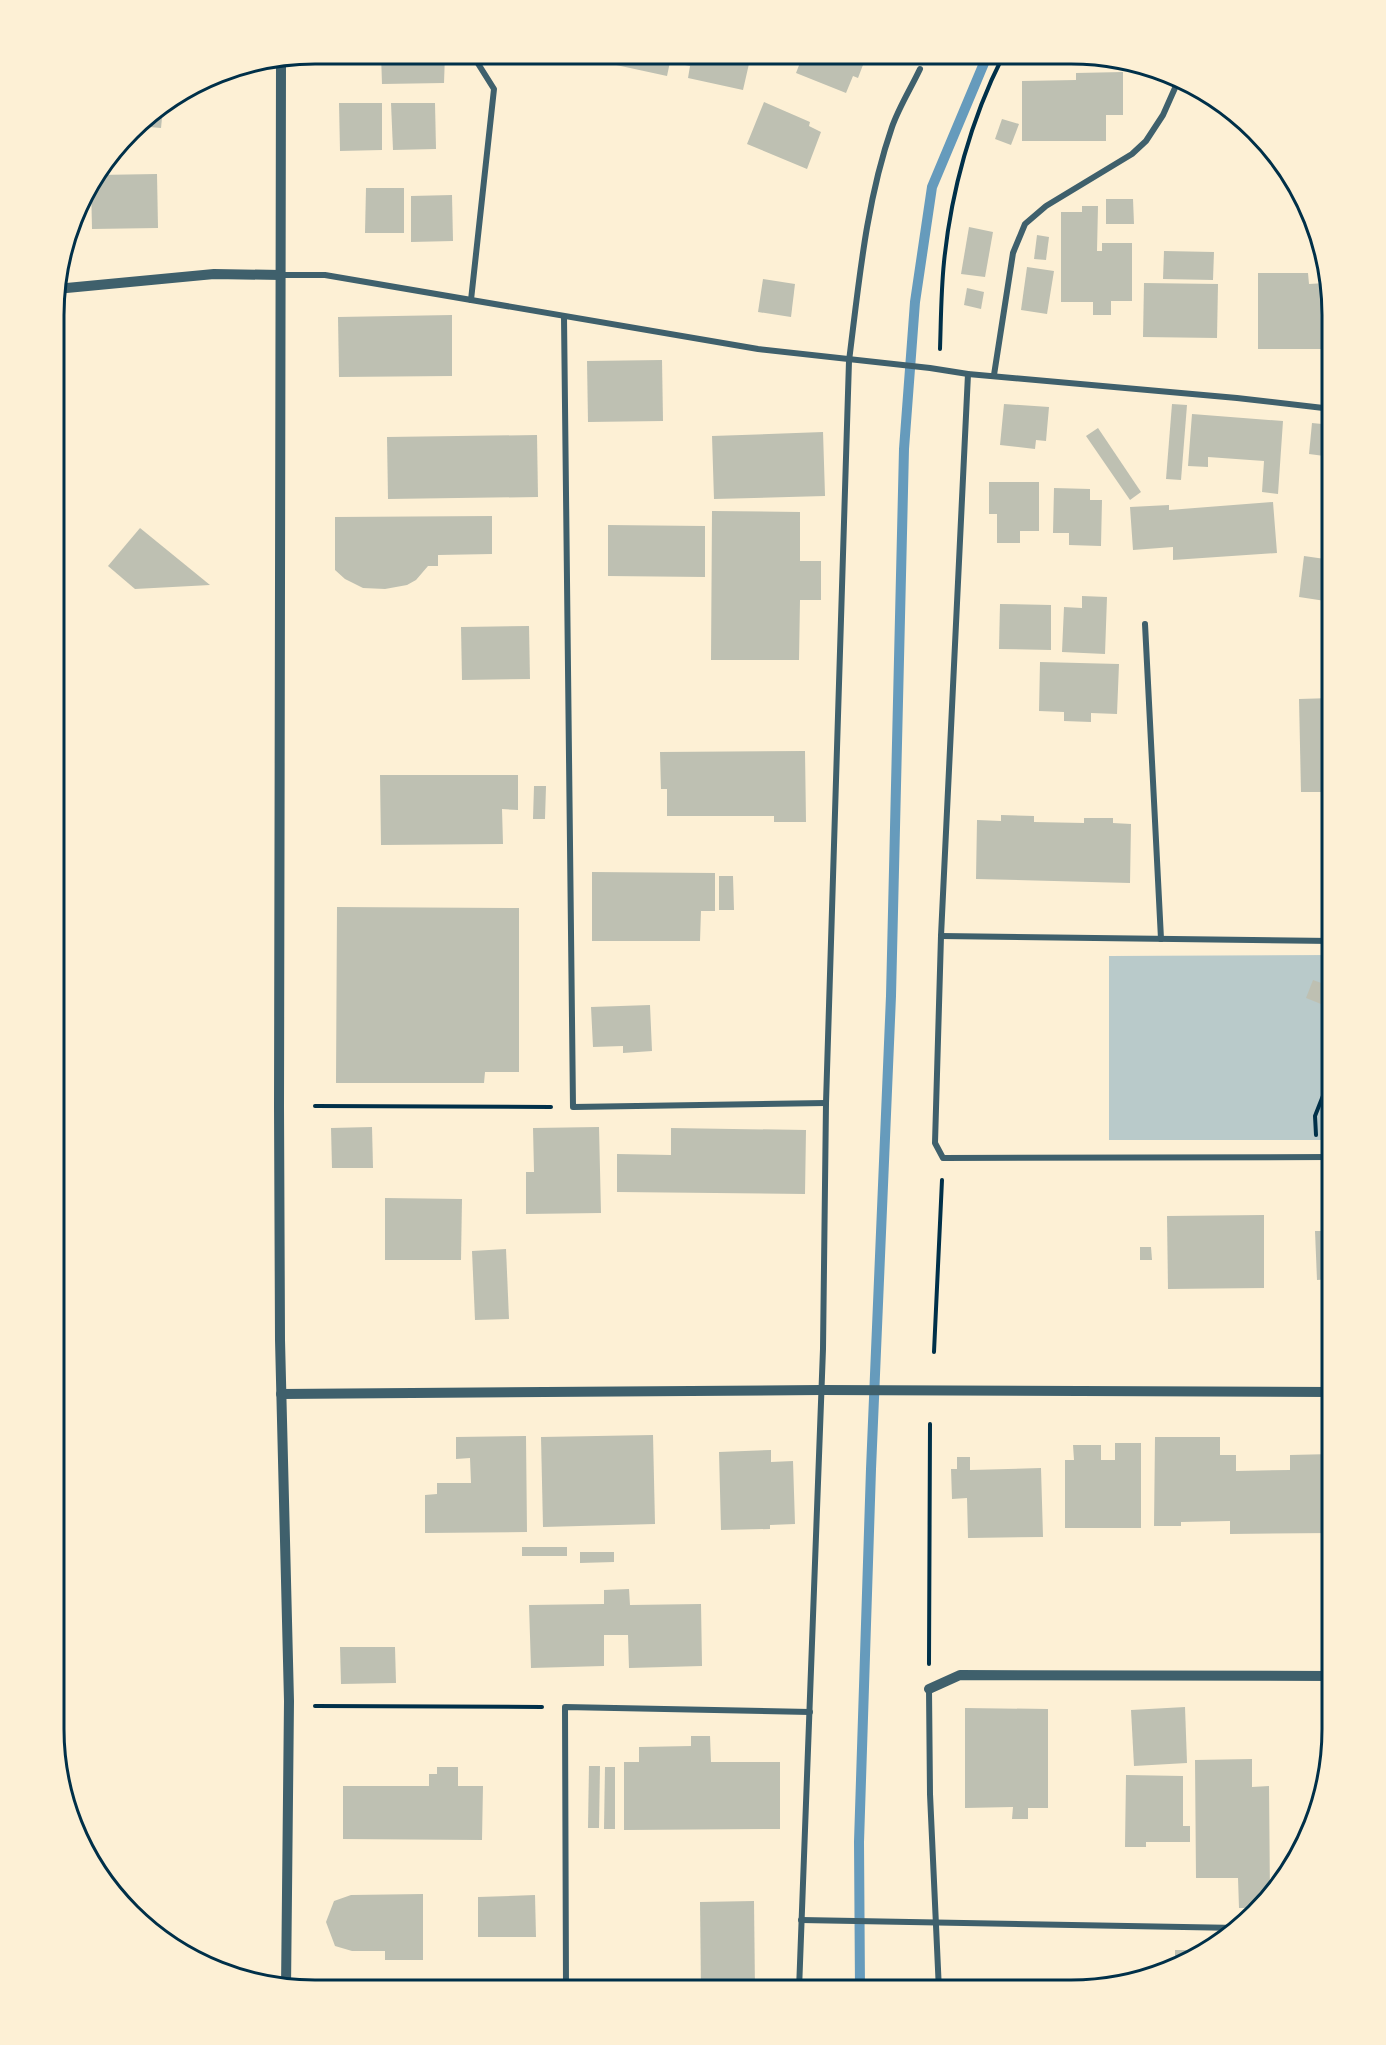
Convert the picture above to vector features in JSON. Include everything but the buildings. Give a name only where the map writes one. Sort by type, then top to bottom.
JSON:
[{"type":"street","points":[[471,300],[494,89],[478,64]]},
{"type":"street","points":[[281,67],[279,1141],[281,1394],[289,1701],[286,1978]]},
{"type":"street","points":[[799,1980],[821,1390],[826,1103],[849,361],[863,249],[879,177],[893,126],[920,69]]},
{"type":"street","points":[[994,375],[1012,253],[1025,224],[1046,206],[1119,163],[1139,147],[1163,115],[1175,88]]},
{"type":"street","points":[[66,288],[214,274],[325,275],[758,350],[968,374],[1322,408]]},
{"type":"street","points":[[564,317],[573,1107],[826,1103]]},
{"type":"street","points":[[968,374],[941,936],[935,1143],[944,1158],[1322,1157]]},
{"type":"street","points":[[1145,624],[1161,939]]},
{"type":"street","points":[[941,936],[1322,941]]},
{"type":"street","points":[[281,1394],[821,1390],[1322,1392]]},
{"type":"street","points":[[939,1980],[930,1794],[929,1689],[960,1675],[1322,1676]]},
{"type":"street","points":[[566,1980],[566,1707],[810,1712]]},
{"type":"street","points":[[801,1920],[1224,1928]]},
{"type":"path","points":[[939,369],[944,262],[952,205],[972,133],[1000,64]]},
{"type":"path","points":[[1317,1157],[1315,1116],[1322,1098]]},
{"type":"path","points":[[315,1106],[573,1107]]},
{"type":"path","points":[[934,1352],[944,1158]]},
{"type":"path","points":[[929,1689],[930,1424]]},
{"type":"path","points":[[315,1706],[566,1707]]},
{"type":"shaded area","points":[[1322,955],[1322,1140],[1109,1140],[1109,956]]},
{"type":"waterway","points":[[860,1980],[859,1842],[871,1469],[891,996],[904,449],[915,302],[932,187],[984,64]]}]
